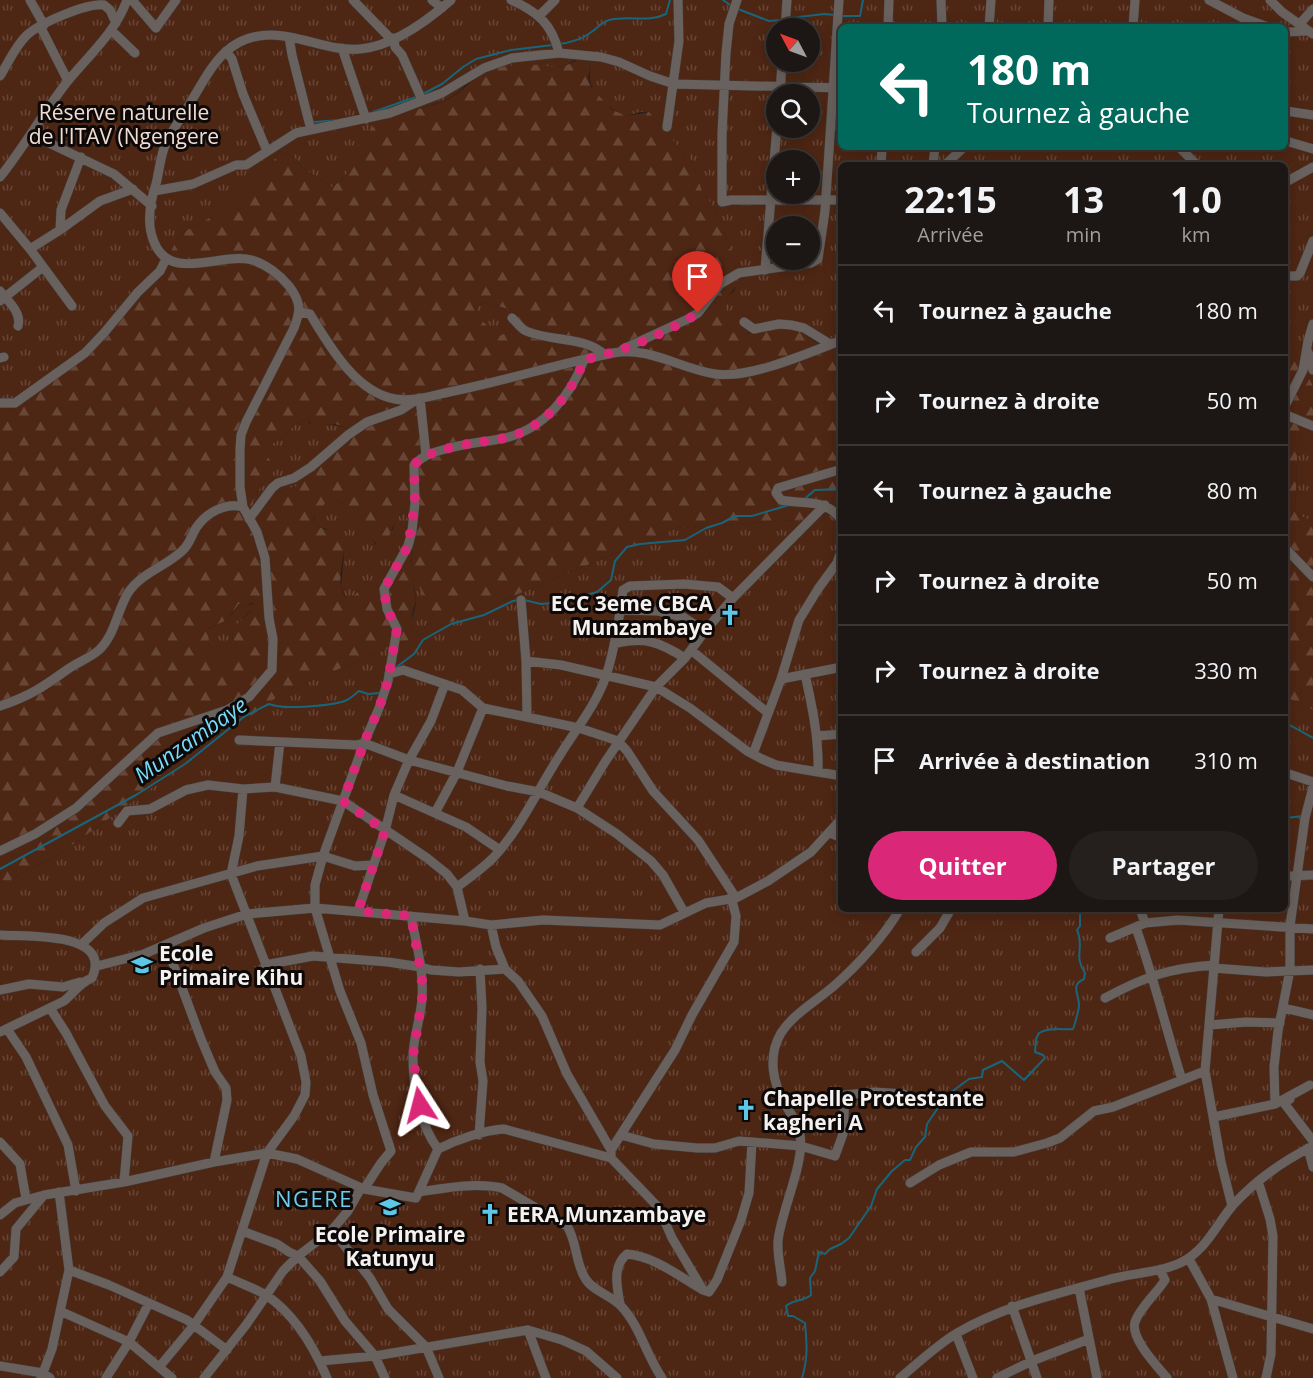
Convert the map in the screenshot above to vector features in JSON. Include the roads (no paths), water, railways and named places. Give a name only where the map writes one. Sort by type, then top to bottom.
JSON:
[{"type":"street","points":[[30,0],[68,81]]},
{"type":"street","points":[[0,177],[32,135],[68,81],[114,27],[127,0]]},
{"type":"street","points":[[132,0],[156,28],[176,0]]},
{"type":"street","points":[[353,0],[392,39],[402,55],[422,100]]},
{"type":"street","points":[[432,0],[442,8]]},
{"type":"street","points":[[0,850],[35,834],[76,808],[158,734],[226,711],[249,697],[272,670],[273,639],[264,558],[257,532],[243,507],[238,472],[241,435],[300,312],[297,298],[287,284],[264,264],[237,259],[195,264],[179,263],[166,260],[158,251],[149,220],[164,148],[170,136],[211,67],[235,44],[269,35],[342,48],[362,49],[392,39],[412,29],[452,0]]},
{"type":"street","points":[[511,0],[539,16],[548,26],[555,38],[559,54]]},
{"type":"street","points":[[539,16],[555,0]]},
{"type":"street","points":[[667,127],[679,41],[678,0]]},
{"type":"street","points":[[737,0],[729,24],[726,53],[722,134],[722,202],[766,200]]},
{"type":"street","points":[[786,18],[787,0]]},
{"type":"street","points":[[838,24],[839,0]]},
{"type":"street","points":[[888,24],[889,0]]},
{"type":"street","points":[[941,0],[942,24]]},
{"type":"street","points":[[989,24],[991,0]]},
{"type":"street","points":[[1048,24],[1049,0]]},
{"type":"street","points":[[1133,24],[1135,0]]},
{"type":"street","points":[[1209,0],[1260,24]]},
{"type":"street","points":[[1270,0],[1306,30]]},
{"type":"street","points":[[0,76],[24,38],[82,3],[104,5],[110,10],[114,27],[135,54]]},
{"type":"street","points":[[1306,30],[1313,9]]},
{"type":"street","points":[[1288,32],[1306,30]]},
{"type":"street","points":[[289,38],[311,130]]},
{"type":"street","points":[[300,312],[310,315],[330,349],[362,382],[376,392],[395,399],[420,398],[472,388],[610,354],[639,344],[698,313],[720,284],[731,276],[811,263],[819,259],[837,88],[838,44]]},
{"type":"street","points":[[342,48],[366,119]]},
{"type":"street","points":[[226,51],[232,59],[243,94],[267,151]]},
{"type":"street","points":[[154,190],[192,183],[236,165],[246,165],[296,133],[390,113],[442,93],[484,68],[512,58],[559,54],[601,57],[674,84],[766,89]]},
{"type":"street","points":[[820,89],[837,88]]},
{"type":"street","points":[[1288,111],[1313,115]]},
{"type":"street","points":[[32,135],[114,174],[152,206]]},
{"type":"street","points":[[1288,142],[1313,148]]},
{"type":"street","points":[[948,162],[961,150]]},
{"type":"street","points":[[1182,150],[1194,162]]},
{"type":"street","points":[[60,230],[61,210],[81,157]]},
{"type":"street","points":[[1288,181],[1313,167]]},
{"type":"street","points":[[30,249],[100,201],[134,189]]},
{"type":"street","points":[[820,200],[838,200]]},
{"type":"street","points":[[765,270],[771,204]]},
{"type":"street","points":[[0,213],[72,306]]},
{"type":"street","points":[[1290,276],[1298,276],[1313,241]]},
{"type":"street","points":[[0,403],[15,404],[79,358],[160,271],[166,260]]},
{"type":"street","points":[[18,326],[20,320],[18,315],[2,296],[43,267]]},
{"type":"street","points":[[512,318],[526,331],[548,338],[584,344],[610,354],[649,354],[702,372],[727,375],[747,372],[838,341]]},
{"type":"street","points":[[744,322],[754,329],[779,324],[804,328],[830,344]]},
{"type":"street","points":[[1288,400],[1303,370],[1313,324]]},
{"type":"street","points":[[1307,349],[1313,369]]},
{"type":"street","points":[[204,1378],[246,1325],[283,1271],[298,1256],[332,1230],[391,1151],[361,1043],[329,957],[315,908],[315,885],[323,856],[379,708],[389,674],[397,629],[387,609],[384,589],[408,546],[415,503],[414,465],[426,455],[466,443],[505,438],[527,429],[545,417],[564,399],[574,384],[584,360]]},
{"type":"street","points":[[420,398],[426,455]]},
{"type":"street","points":[[249,519],[278,483],[294,478],[311,467],[366,422],[401,410],[420,398]]},
{"type":"street","points":[[1288,416],[1313,426]]},
{"type":"street","points":[[838,470],[778,488],[776,493],[780,500],[825,505],[838,515]]},
{"type":"street","points":[[0,706],[30,695],[99,650],[108,638],[125,600],[140,579],[181,553],[190,544],[195,530],[206,517],[220,508],[233,504],[243,507]]},
{"type":"street","points":[[577,808],[618,741],[656,687],[688,654],[705,630],[734,598],[825,505]]},
{"type":"street","points":[[1288,551],[1313,577]]},
{"type":"street","points":[[753,754],[781,679],[799,620],[838,559]]},
{"type":"street","points":[[457,886],[479,871],[500,850],[579,728],[606,675],[614,644],[622,590],[630,586],[684,584],[717,587],[734,598]]},
{"type":"street","points":[[521,600],[526,661],[527,716]]},
{"type":"street","points":[[620,610],[658,611],[683,617],[705,630]]},
{"type":"street","points":[[614,644],[638,639],[688,654],[768,713]]},
{"type":"street","points":[[526,661],[561,665],[656,687],[690,708],[753,754],[776,765],[838,775]]},
{"type":"street","points":[[781,679],[838,668]]},
{"type":"street","points":[[389,674],[403,670],[462,690],[483,708],[579,728],[618,741],[653,791],[698,840],[733,898],[736,916],[734,942],[692,1015],[675,1050],[611,1154]]},
{"type":"street","points":[[805,674],[817,736],[818,771]]},
{"type":"street","points":[[358,911],[385,831],[394,795],[409,760],[431,721],[445,684]]},
{"type":"street","points":[[435,813],[457,772],[483,708]]},
{"type":"street","points":[[817,736],[838,734]]},
{"type":"street","points":[[239,740],[356,745],[364,743],[409,760],[507,786],[539,792],[577,808],[617,834],[651,861],[663,875],[684,912]]},
{"type":"street","points":[[274,787],[280,742]]},
{"type":"street","points":[[1275,1104],[1274,1067],[1290,970],[1290,926],[1306,815],[1313,785],[1288,773]]},
{"type":"street","points":[[118,823],[127,811],[150,809],[186,790],[208,785],[243,789],[274,787],[343,801],[447,874],[457,886],[465,921]]},
{"type":"street","points":[[160,1366],[194,1325],[227,1276],[267,1153],[305,1095],[306,1082],[301,1056],[231,874],[243,789]]},
{"type":"street","points":[[394,795],[466,827],[500,850]]},
{"type":"street","points":[[97,966],[144,954],[204,928],[247,914],[315,908],[491,925],[543,920],[660,925],[706,903],[733,898],[768,881],[811,852],[838,823]]},
{"type":"street","points":[[830,833],[838,836]]},
{"type":"street","points":[[82,944],[104,923],[143,898],[256,866],[323,856],[355,866],[373,865]]},
{"type":"street","points":[[1288,876],[1313,875]]},
{"type":"street","points":[[782,1282],[778,1242],[801,1146],[798,1127],[775,1081],[772,1066],[776,1044],[787,1025],[856,964],[885,932],[898,912]]},
{"type":"street","points":[[916,952],[940,928],[949,912]]},
{"type":"street","points":[[1141,912],[1145,923]]},
{"type":"street","points":[[1219,912],[1204,1071],[1221,1162],[1232,1206]]},
{"type":"street","points":[[411,916],[421,967],[422,999],[413,1056],[417,1095],[427,1133],[438,1149]]},
{"type":"street","points":[[1110,938],[1145,923],[1178,920],[1313,929]]},
{"type":"street","points":[[491,925],[496,947],[505,969],[518,981],[542,1016],[567,1074],[611,1154],[659,1208],[672,1238],[703,1290]]},
{"type":"street","points":[[1136,928],[1153,975],[1182,1080]]},
{"type":"street","points":[[0,935],[70,940],[82,944],[94,957],[97,966],[92,978],[63,987],[29,984],[0,990]]},
{"type":"street","points":[[166,945],[201,1039],[215,1072],[226,1088],[227,1100],[214,1162]]},
{"type":"street","points":[[265,965],[295,958],[329,957],[459,972],[505,969]]},
{"type":"street","points":[[1105,998],[1139,980],[1179,968],[1214,967],[1266,972],[1313,970]]},
{"type":"street","points":[[478,1135],[483,1081],[480,1062],[482,1008],[480,969]]},
{"type":"street","points":[[76,1191],[68,1145],[26,1057],[4,1030],[71,995],[80,982]]},
{"type":"street","points":[[50,1008],[105,1106],[128,1136],[124,1182]]},
{"type":"street","points":[[1284,1008],[1313,1015]]},
{"type":"street","points":[[1210,1025],[1246,1022],[1280,1023]]},
{"type":"street","points":[[910,1183],[939,1165],[971,1152],[1014,1152],[1047,1143],[1060,1138],[1094,1111],[1113,1107],[1204,1071]]},
{"type":"street","points":[[1214,1117],[1275,1104],[1312,1084]]},
{"type":"street","points":[[1312,1084],[1284,1103],[1311,1145],[1313,1167]]},
{"type":"street","points":[[621,1135],[654,1144],[697,1148],[715,1148],[738,1141],[801,1146],[835,1156],[843,1134],[846,1114],[845,1095],[874,1092],[904,1094]]},
{"type":"street","points":[[0,1215],[15,1203],[26,1199],[267,1153],[297,1159],[363,1189],[416,1198],[438,1149],[494,1129],[513,1130],[527,1136],[611,1154]]},
{"type":"street","points":[[0,1142],[20,1164],[26,1199]]},
{"type":"street","points":[[620,1304],[616,1279],[622,1258],[627,1254],[639,1255],[709,1292],[717,1280],[741,1220],[749,1193],[752,1142]]},
{"type":"street","points":[[900,1378],[956,1334],[1012,1306],[1128,1274],[1160,1270],[1189,1259],[1206,1243],[1232,1206],[1258,1180],[1311,1145]]},
{"type":"street","points":[[1258,1180],[1273,1236],[1270,1354],[1266,1378]]},
{"type":"street","points":[[418,1192],[490,1185],[502,1188],[567,1226],[573,1235],[581,1270],[586,1281],[620,1304],[634,1322],[644,1348],[662,1378]]},
{"type":"street","points":[[0,1366],[45,1376],[69,1270],[59,1192]]},
{"type":"street","points":[[0,1272],[14,1257],[16,1229],[44,1195]]},
{"type":"street","points":[[332,1230],[370,1278],[388,1309],[426,1347],[439,1378]]},
{"type":"street","points":[[242,1231],[278,1244],[298,1256],[320,1281],[345,1321],[375,1356],[385,1378]]},
{"type":"street","points":[[1189,1259],[1210,1299],[1233,1378]]},
{"type":"street","points":[[69,1270],[109,1284],[194,1325],[227,1350]]},
{"type":"street","points":[[1160,1270],[1165,1280],[1134,1324],[1135,1334],[1167,1378]]},
{"type":"street","points":[[227,1276],[265,1295],[284,1311],[297,1326],[320,1362],[327,1378]]},
{"type":"street","points":[[1079,1288],[1097,1378]]},
{"type":"street","points":[[1210,1299],[1313,1329]]},
{"type":"street","points":[[106,1378],[129,1342],[149,1303]]},
{"type":"street","points":[[1012,1306],[1037,1378]]},
{"type":"street","points":[[60,1311],[129,1342],[172,1378]]},
{"type":"street","points":[[528,1330],[546,1378]]},
{"type":"street","points":[[320,1362],[375,1356],[528,1330],[562,1340],[586,1351],[616,1378]]},
{"type":"street","points":[[956,1334],[973,1378]]},
{"type":"street","points":[[997,1378],[1032,1361],[1089,1340]]},
{"type":"waterway","points":[[559,44],[583,37],[609,20],[659,17],[666,14],[670,0]]},
{"type":"waterway","points":[[723,0],[733,7]]},
{"type":"waterway","points":[[840,16],[860,16],[863,0]]},
{"type":"waterway","points":[[738,9],[766,20]]},
{"type":"waterway","points":[[790,18],[835,15]]},
{"type":"waterway","points":[[421,95],[442,84],[476,59],[511,50],[553,45]]},
{"type":"waterway","points":[[373,112],[416,97]]},
{"type":"waterway","points":[[315,122],[339,120]]},
{"type":"waterway","name":"Munzambaye","points":[[803,500],[815,490],[838,489]]},
{"type":"waterway","name":"Munzambaye","points":[[524,600],[541,604],[561,602],[597,592],[611,580],[615,561],[627,547],[685,540],[735,516],[752,516],[789,505]]},
{"type":"waterway","name":"Munzambaye","points":[[395,668],[414,654],[423,640],[451,624],[484,615],[518,600]]},
{"type":"waterway","name":"Munzambaye","points":[[0,869],[136,795],[185,764],[245,716],[269,704],[285,707],[320,705],[347,700],[359,691],[368,694],[380,693]]},
{"type":"waterway","points":[[1288,724],[1313,738]]},
{"type":"waterway","points":[[1288,818],[1303,816]]},
{"type":"waterway","points":[[802,1378],[806,1351],[805,1323],[793,1316],[788,1316],[786,1306],[811,1295],[810,1278],[815,1271],[819,1252],[825,1254],[849,1238],[871,1206],[877,1189],[892,1171],[905,1160],[910,1160],[916,1147],[925,1137],[927,1124],[946,1096],[969,1079],[982,1077],[983,1070],[1002,1061],[1024,1080],[1045,1058],[1035,1052],[1039,1033],[1051,1029],[1073,1029],[1079,1005],[1076,987],[1084,979],[1085,973],[1079,956],[1080,942],[1077,930],[1080,926],[1080,912]]},
{"type":"place","name":"ECC 3eme CBCA Munzambaye","points":[[730,615]]},
{"type":"place","name":"Ecole Primaire Kihu","points":[[142,965]]},
{"type":"place","name":"Chapelle Protestante kagheri A","points":[[746,1110]]},
{"type":"place","name":"Ecole Primaire Katunyu","points":[[390,1207]]},
{"type":"place","name":"EERA,Munzambaye","points":[[490,1214]]},
{"type":"district","name":"NGERE","points":[[314,1198]]},
{"type":"park label","name":"Réserve naturelle de l'ITAV (Ngengere","points":[[124,124]]}]
